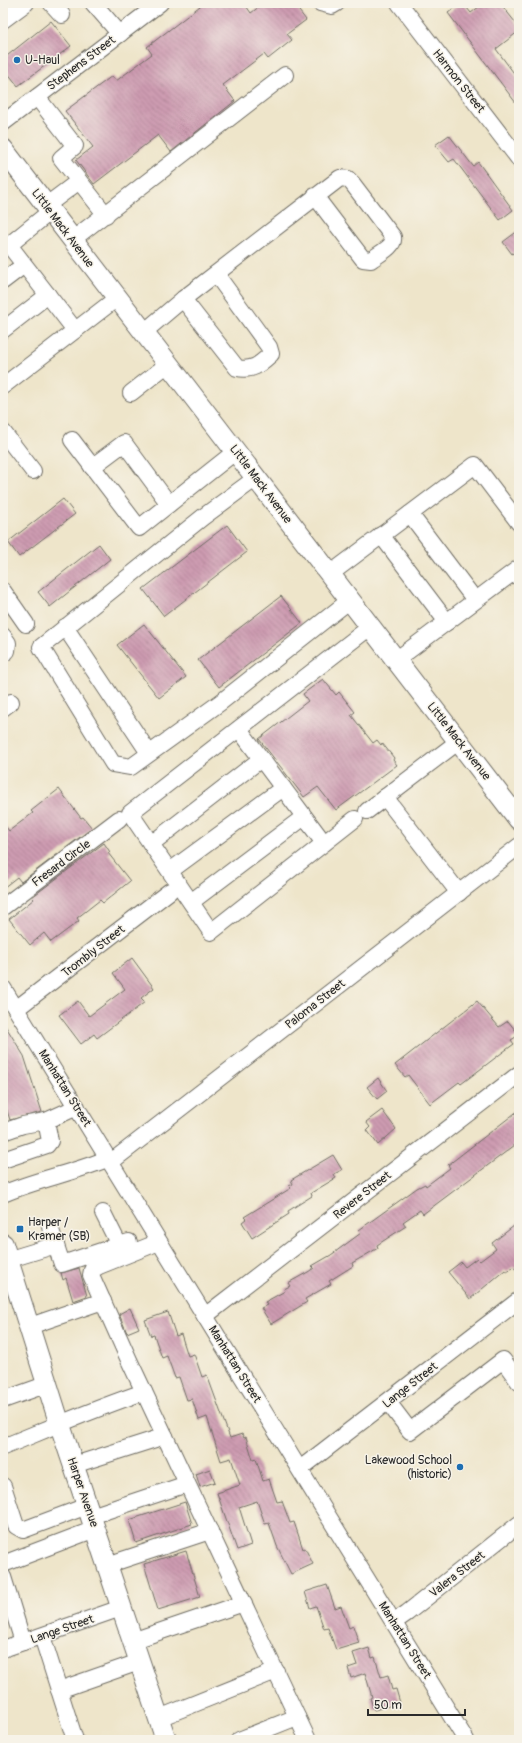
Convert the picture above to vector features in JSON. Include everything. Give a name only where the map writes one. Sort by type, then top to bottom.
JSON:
[{"type":"main road","name":"Little Mack Avenue","points":[[3,149],[116,298],[236,451],[519,820]]},
{"type":"main road","name":"Harper Avenue","points":[[6,1263],[30,1326],[60,1425],[158,1718],[162,1739]]},
{"type":"street","points":[[3,20],[26,3]]},
{"type":"street","points":[[93,3],[120,34]]},
{"type":"street","name":"Stephens Street","points":[[3,123],[160,3]]},
{"type":"street","points":[[320,3],[332,6],[337,3]]},
{"type":"street","name":"Harmon Street","points":[[399,3],[519,159]]},
{"type":"street","points":[[72,240],[285,75]]},
{"type":"street","points":[[37,96],[75,146],[61,158],[106,215]]},
{"type":"street","points":[[144,332],[183,299],[316,196],[340,178],[348,179],[392,237],[393,240],[391,245],[371,260],[363,259],[316,196]]},
{"type":"street","points":[[76,330],[24,264],[6,244],[79,181]]},
{"type":"street","points":[[3,281],[24,264]]},
{"type":"street","points":[[183,299],[237,368],[247,370],[260,364],[271,354],[269,347],[216,274]]},
{"type":"street","points":[[3,330],[48,295]]},
{"type":"street","points":[[3,386],[116,298]]},
{"type":"street","points":[[131,393],[168,364]]},
{"type":"street","points":[[3,432],[33,471]]},
{"type":"street","points":[[72,440],[139,528],[236,451]]},
{"type":"street","points":[[92,467],[124,443],[169,504]]},
{"type":"street","points":[[330,574],[475,465],[519,523]]},
{"type":"street","points":[[256,478],[41,647],[113,764],[131,767],[221,702],[350,600]]},
{"type":"street","points":[[410,514],[475,600]]},
{"type":"street","points":[[381,536],[447,622]]},
{"type":"street","points":[[396,660],[519,568]]},
{"type":"street","points":[[3,591],[26,624]]},
{"type":"street","points":[[65,627],[149,753]]},
{"type":"street","name":"Fresard Circle","points":[[3,907],[125,816],[370,627]]},
{"type":"street","points":[[3,636],[8,643],[7,651],[3,654]]},
{"type":"street","points":[[239,729],[324,843]]},
{"type":"street","points":[[125,816],[151,844],[211,932],[324,843],[459,741]]},
{"type":"street","points":[[151,844],[261,759]]},
{"type":"street","points":[[170,871],[283,788]]},
{"type":"street","points":[[385,797],[459,893]]},
{"type":"street","points":[[191,902],[304,817]]},
{"type":"street","name":"Paloma Street","points":[[3,1194],[18,1187],[110,1160],[519,846]]},
{"type":"street","name":"Trombly Street","points":[[16,1008],[170,891]]},
{"type":"street","name":"Manhattan Street","points":[[3,988],[466,1740]]},
{"type":"street","name":"Revere Street","points":[[205,1316],[519,1074]]},
{"type":"street","points":[[3,1132],[22,1125],[46,1121],[77,1107]]},
{"type":"street","points":[[3,1160],[47,1145],[50,1141],[46,1121]]},
{"type":"street","points":[[103,1213],[119,1245]]},
{"type":"street","points":[[50,1227],[62,1264],[130,1241],[135,1251]]},
{"type":"street","points":[[159,1242],[92,1270],[91,1275],[144,1392],[308,1740]]},
{"type":"street","points":[[6,1263],[56,1245]]},
{"type":"street","name":"Lange Street","points":[[300,1469],[519,1300]]},
{"type":"street","points":[[30,1326],[103,1301]]},
{"type":"street","points":[[388,1402],[410,1431],[503,1360],[519,1382]]},
{"type":"street","points":[[3,1400],[48,1384]]},
{"type":"street","points":[[3,1447],[60,1425],[91,1410],[144,1392]]},
{"type":"street","points":[[74,1465],[165,1436]]},
{"type":"street","points":[[3,1486],[16,1526],[23,1530],[91,1517],[187,1484]]},
{"type":"street","points":[[3,1564],[91,1517]]},
{"type":"street","name":"Valera Street","points":[[394,1622],[519,1524]]},
{"type":"street","points":[[107,1565],[210,1531]]},
{"type":"street","points":[[3,1577],[23,1642]]},
{"type":"street","points":[[132,1641],[244,1603]]},
{"type":"street","name":"Lange Street","points":[[3,1649],[121,1608]]},
{"type":"street","points":[[42,1636],[75,1740]]},
{"type":"street","points":[[59,1690],[139,1662]]},
{"type":"street","points":[[158,1718],[276,1671]]},
{"type":"street","points":[[242,1740],[297,1717]]},
{"type":"building","points":[[204,3],[244,3],[251,13],[264,3],[293,3],[306,20],[287,34],[292,40],[268,59],[264,54],[223,85],[235,101],[171,152],[158,135],[94,184],[76,160],[93,147],[65,111],[112,76],[116,81],[152,54],[147,47]]},
{"type":"building","points":[[463,3],[471,13],[484,3],[500,3],[519,27],[519,31],[496,49],[519,80],[519,107],[448,13]]},
{"type":"building","points":[[51,21],[71,46],[18,86],[3,67],[3,59]]},
{"type":"building","points":[[449,135],[473,166],[478,162],[513,210],[500,220],[454,159],[449,162],[435,145]]},
{"type":"building","points":[[519,230],[519,249],[512,254],[503,242]]},
{"type":"building","points":[[63,499],[75,514],[19,557],[8,542]]},
{"type":"building","points":[[227,525],[247,552],[164,616],[143,589]]},
{"type":"building","points":[[99,544],[110,559],[50,607],[38,592]]},
{"type":"building","points":[[281,596],[302,623],[219,687],[198,660]]},
{"type":"building","points":[[144,624],[186,677],[159,698],[117,645]]},
{"type":"building","points":[[323,679],[336,695],[339,692],[355,712],[351,715],[373,743],[377,740],[381,745],[382,743],[394,758],[393,760],[397,765],[336,810],[318,787],[304,797],[259,739],[308,701],[303,694]]},
{"type":"building","points":[[59,789],[81,818],[83,817],[92,828],[21,882],[17,877],[3,888],[3,823],[9,831],[33,813],[31,811]]},
{"type":"building","points":[[104,843],[110,852],[108,853],[130,881],[103,903],[100,900],[77,918],[79,921],[51,942],[44,933],[30,945],[9,919],[34,899],[32,897]]},
{"type":"building","points":[[132,958],[154,988],[141,998],[145,1002],[97,1038],[94,1034],[81,1044],[59,1015],[78,1001],[89,1016],[125,989],[113,973]]},
{"type":"building","points":[[477,1001],[499,1027],[508,1021],[519,1035],[511,1040],[514,1044],[461,1084],[459,1082],[430,1104],[408,1075],[405,1077],[395,1065]]},
{"type":"building","points":[[3,1022],[24,1056],[42,1112],[10,1120],[3,1098]]},
{"type":"building","points":[[378,1078],[387,1091],[377,1099],[367,1087]]},
{"type":"building","points":[[382,1110],[396,1129],[378,1145],[367,1130],[370,1127],[366,1122]]},
{"type":"building","points":[[519,1110],[519,1142],[423,1214],[420,1210],[403,1222],[406,1226],[377,1245],[378,1248],[352,1263],[353,1266],[329,1281],[331,1284],[305,1299],[307,1302],[271,1324],[261,1308],[267,1305],[265,1302],[285,1291],[284,1289],[290,1286],[288,1283],[314,1268],[312,1266],[331,1255],[361,1233],[359,1230],[417,1188],[425,1184],[426,1186],[450,1168],[448,1165]]},
{"type":"building","points":[[333,1155],[342,1170],[334,1174],[336,1178],[311,1193],[312,1196],[288,1211],[289,1214],[252,1238],[242,1222],[246,1219],[244,1217],[291,1188],[289,1186],[293,1184],[291,1180]]},
{"type":"building","points":[[519,1222],[519,1272],[513,1267],[506,1272],[505,1270],[470,1299],[448,1272],[461,1262],[465,1267],[477,1258],[480,1261],[496,1249],[492,1243]]},
{"type":"building","points":[[79,1268],[87,1296],[73,1301],[66,1278],[63,1280],[61,1273]]},
{"type":"building","points":[[130,1308],[139,1328],[127,1333],[119,1314]]},
{"type":"building","points":[[168,1312],[176,1336],[181,1334],[188,1356],[194,1354],[202,1377],[207,1375],[230,1438],[242,1434],[244,1438],[246,1437],[253,1460],[256,1459],[263,1481],[269,1479],[277,1502],[282,1501],[290,1523],[294,1522],[303,1549],[305,1548],[313,1564],[291,1574],[277,1546],[269,1523],[265,1524],[257,1501],[239,1507],[251,1545],[237,1550],[217,1493],[240,1485],[231,1458],[221,1461],[207,1417],[199,1420],[192,1399],[187,1400],[179,1377],[175,1378],[167,1356],[162,1358],[154,1335],[151,1336],[145,1320]]},
{"type":"building","points":[[210,1469],[215,1482],[200,1487],[196,1474]]},
{"type":"building","points":[[185,1502],[192,1524],[136,1543],[129,1520]]},
{"type":"building","points":[[186,1551],[200,1597],[158,1610],[144,1564]]},
{"type":"building","points":[[327,1585],[335,1608],[341,1606],[349,1628],[353,1626],[359,1643],[336,1650],[328,1628],[324,1629],[316,1606],[310,1608],[305,1592]]},
{"type":"building","points":[[369,1648],[372,1658],[375,1657],[381,1677],[388,1675],[392,1690],[396,1689],[400,1703],[374,1710],[365,1673],[351,1678],[348,1668],[357,1665],[353,1653]]},
{"type":"place","name":"U-Haul","points":[[17,60]]},
{"type":"place","name":"Harper / Kramer (SB)","points":[[20,1229]]},
{"type":"place","name":"Lakewood School (historic)","points":[[460,1467]]}]
